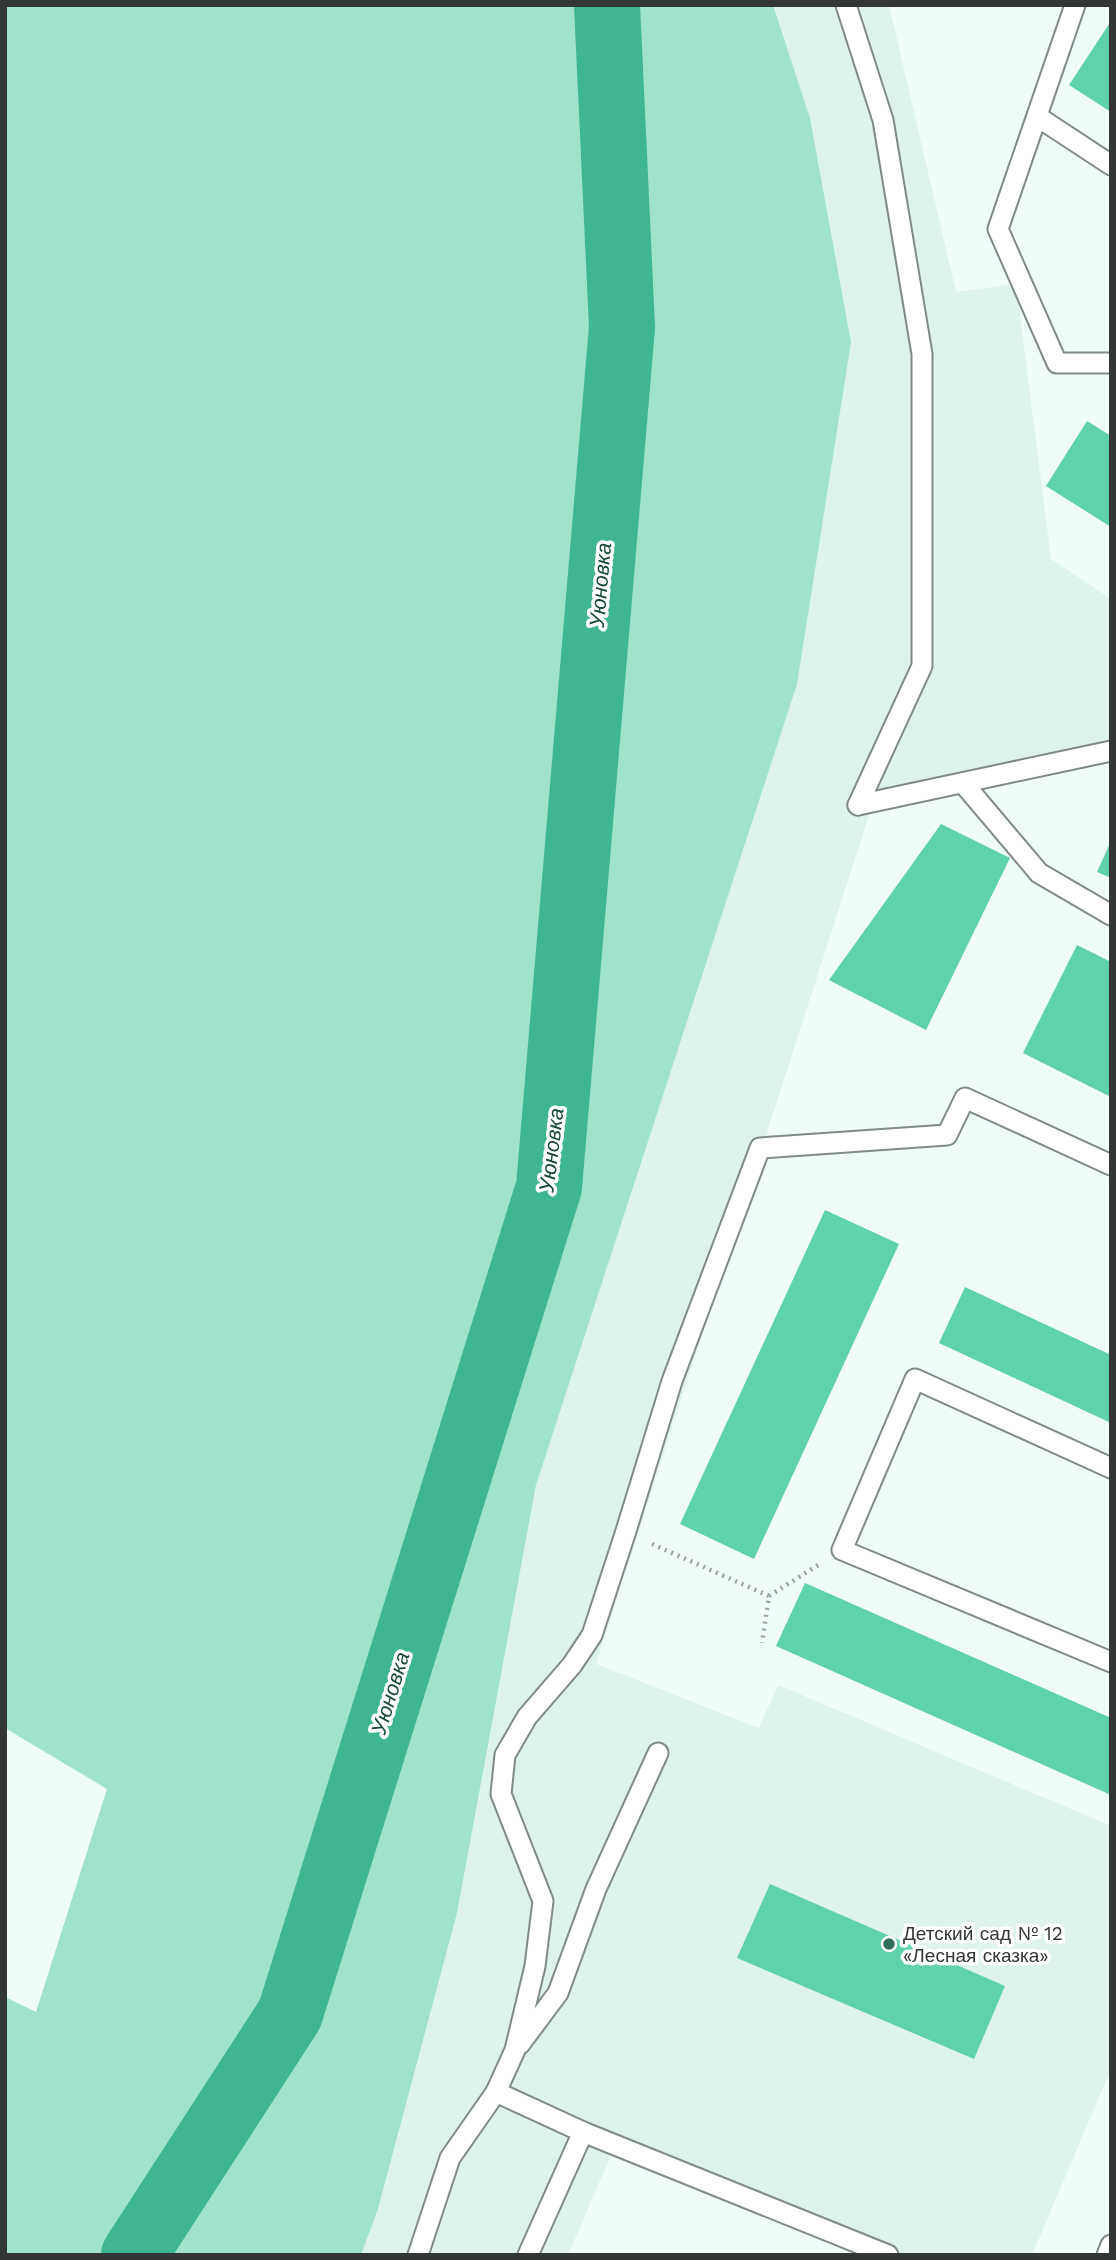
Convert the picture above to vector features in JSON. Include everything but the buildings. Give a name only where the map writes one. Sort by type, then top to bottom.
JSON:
[{"type":"lane","points":[[846,5],[883,120],[922,354],[922,666],[858,805],[1111,751]]},
{"type":"lane","points":[[1075,5],[998,229],[1057,363],[1111,363]]},
{"type":"lane","points":[[1038,117],[1111,165]]},
{"type":"lane","points":[[963,783],[1039,873],[1111,915]]},
{"type":"lane","points":[[418,2255],[450,2158],[496,2092],[515,2050],[535,1966],[543,1900],[501,1794],[505,1755],[527,1717],[572,1665],[592,1635],[672,1381],[760,1148],[947,1135],[965,1098],[1111,1165]]},
{"type":"lane","points":[[1111,1468],[915,1379],[842,1550],[1111,1662]]},
{"type":"lane","points":[[515,2050],[558,1993],[596,1889],[658,1753]]},
{"type":"lane","points":[[496,2092],[583,2132],[888,2255]]},
{"type":"lane","points":[[528,2255],[583,2132]]},
{"type":"lane","points":[[1107,2255],[1111,2245]]},
{"type":"path","points":[[626,1531],[769,1596]]},
{"type":"path","points":[[762,1643],[769,1596],[842,1550]]},
{"type":"shaded area","points":[[773,5],[889,5],[956,292],[1016,284],[1051,559],[1111,599],[1111,763],[871,809],[596,1664],[759,1728],[778,1685],[1111,1826],[1111,2069],[1032,2255],[875,2255],[613,2150],[568,2255],[361,2255],[378,2209],[457,1913],[536,1485],[851,341],[810,118]]},
{"type":"green space","points":[[5,5],[773,5],[810,118],[851,342],[797,684],[536,1485],[457,1913],[378,2209],[361,2255],[5,2255],[5,1997],[36,2012],[107,1789],[5,1728]]},
{"type":"waterway","name":"Уюновка","points":[[134,2255],[290,2014],[549,1187],[622,327],[607,5]]},
{"type":"place","name":"Детский сад № 12 «Лесная сказка»","points":[[889,1944]]}]
